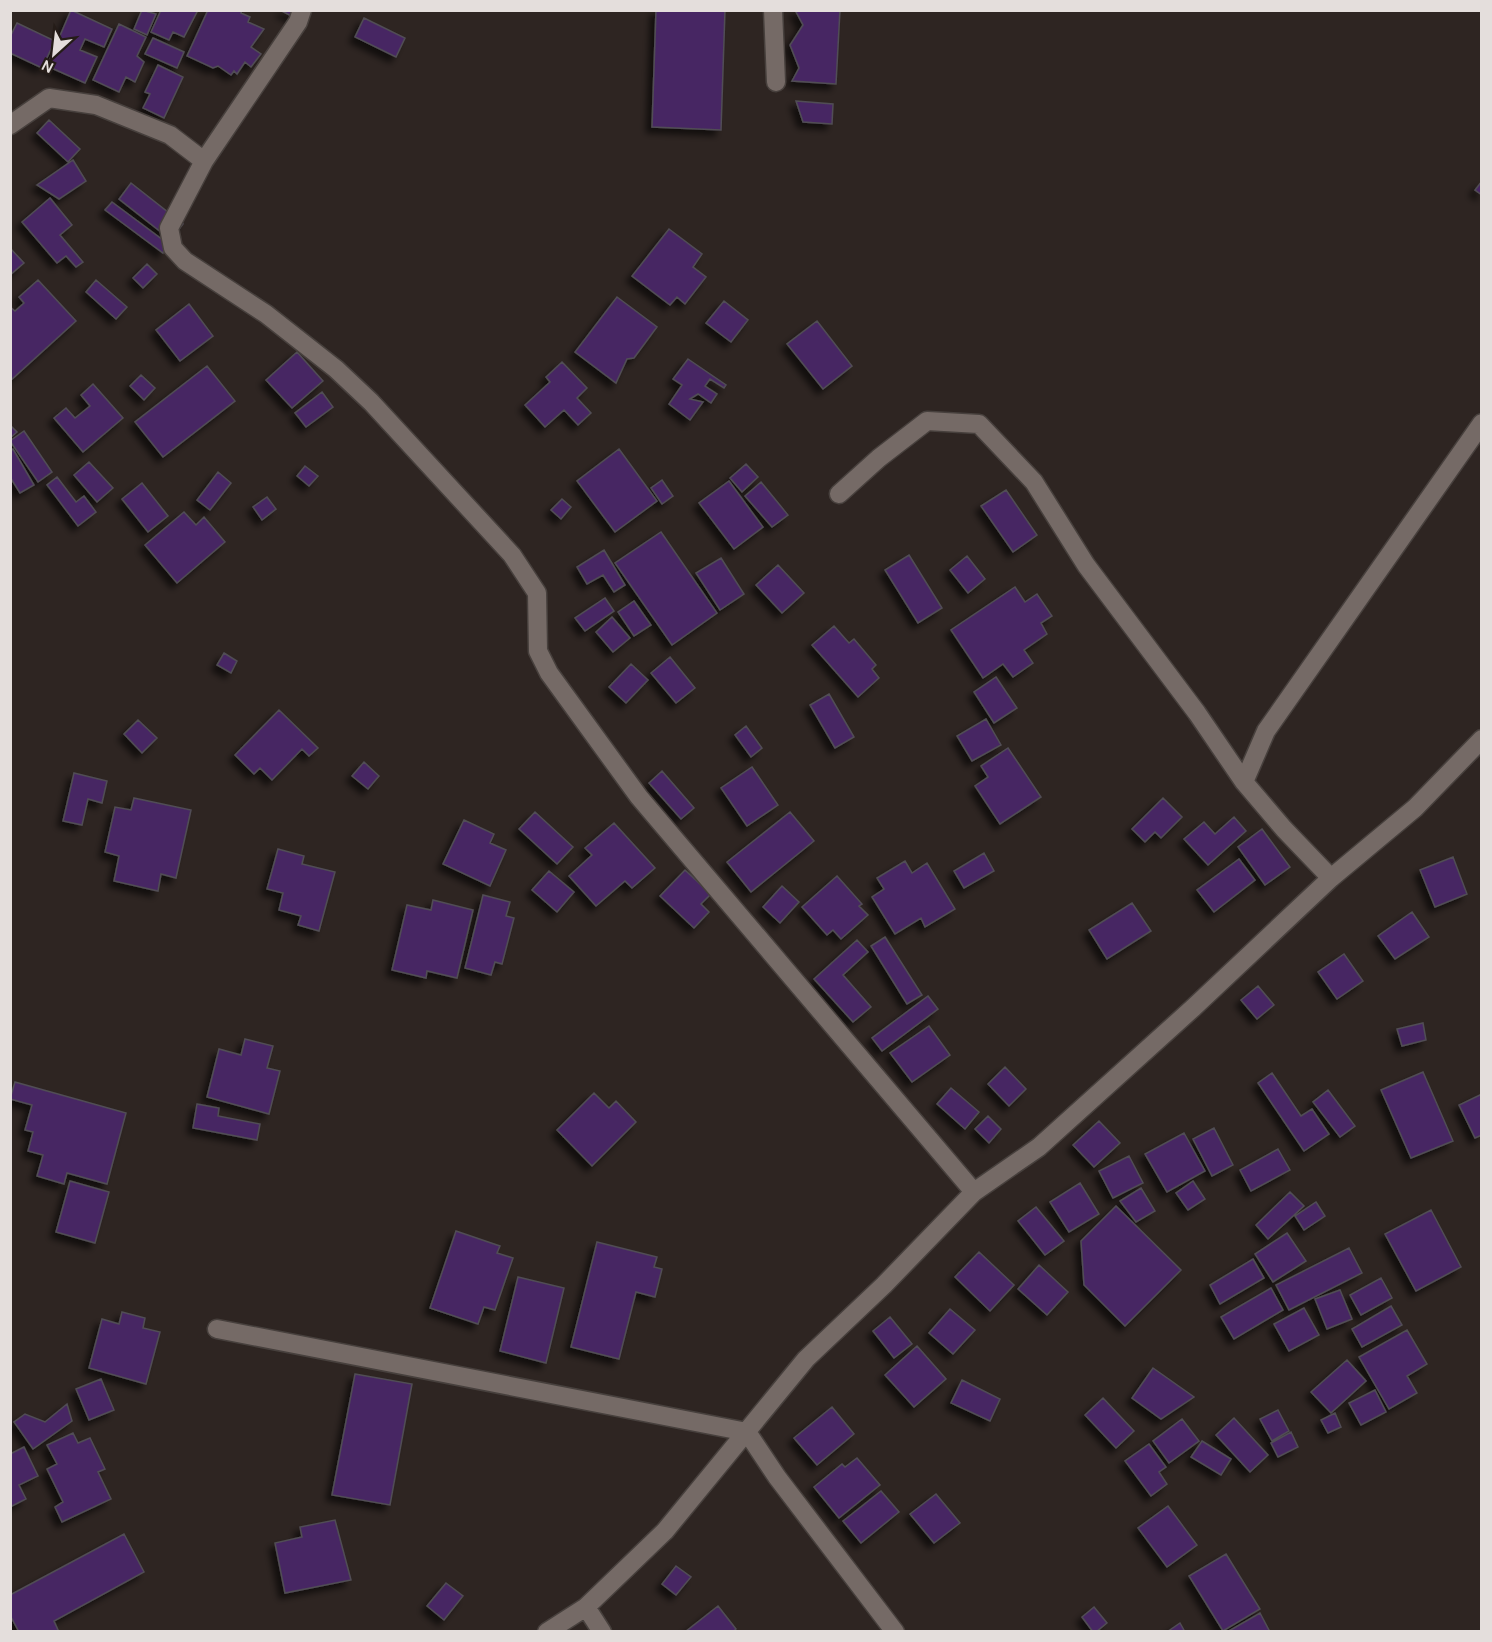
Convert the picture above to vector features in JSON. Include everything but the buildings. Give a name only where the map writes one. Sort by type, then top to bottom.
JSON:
[{"type":"street","points":[[302,10],[298,22],[204,161],[169,228],[173,248],[185,261],[266,314],[336,369],[371,402],[512,555],[537,593],[538,651],[549,673],[639,797],[974,1192]]},
{"type":"street","points":[[773,10],[776,82]]},
{"type":"street","points":[[10,125],[49,98],[96,105],[170,135],[204,161]]},
{"type":"street","points":[[839,494],[879,458],[927,421],[979,424],[1034,482],[1086,565],[1197,713],[1244,782],[1331,878]]},
{"type":"street","points":[[1244,782],[1266,731],[1482,423]]},
{"type":"street","points":[[547,1632],[586,1606],[665,1531],[806,1359],[884,1285],[974,1192],[1048,1139],[1193,1008],[1331,878],[1415,808],[1482,739]]},
{"type":"street","points":[[217,1329],[747,1432],[777,1477],[894,1632]]},
{"type":"street","points":[[586,1606],[602,1632]]}]
